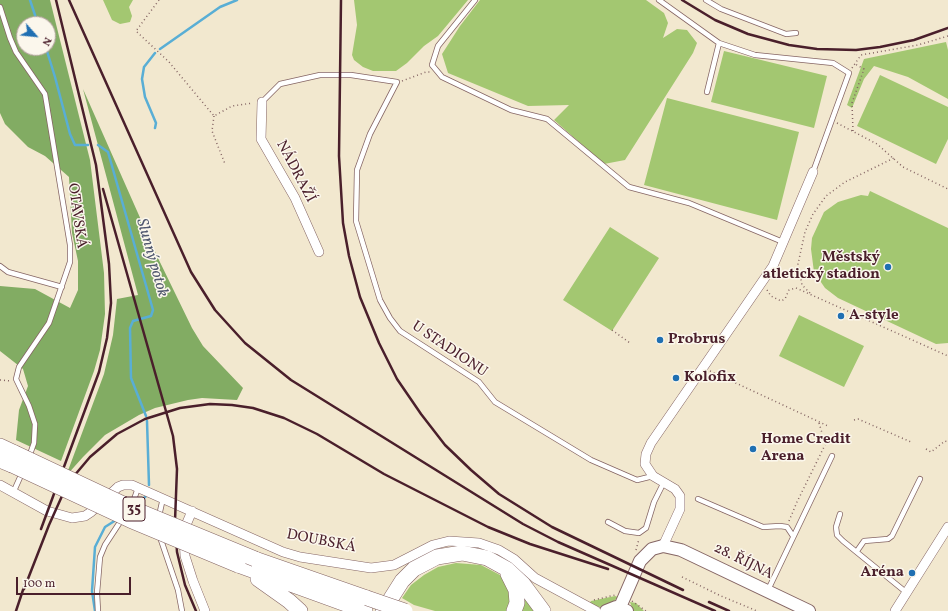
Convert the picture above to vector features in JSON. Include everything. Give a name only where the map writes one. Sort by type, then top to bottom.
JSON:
[{"type":"highway","name":"35","points":[[0,446],[9,459],[136,523],[248,567],[364,606],[405,611]]},
{"type":"highway","points":[[383,611],[395,592],[414,569],[437,557],[462,553],[479,555],[494,561],[519,579],[543,611]]},
{"type":"highway","points":[[494,561],[510,576],[516,590],[517,603],[514,611]]},
{"type":"highway","name":"35","points":[[248,567],[300,611]]},
{"type":"highway","points":[[386,611],[395,592]]},
{"type":"street","name":"NÁDRAŽÍ","points":[[262,102],[261,139],[295,198],[318,252]]},
{"type":"street","points":[[606,611],[612,607],[624,605],[640,561],[652,549],[663,546],[681,503],[678,492],[653,476],[645,464],[646,454],[651,443],[773,266],[813,172]]},
{"type":"street","name":"DOUBSKÁ","points":[[0,485],[53,514],[78,518],[91,512],[118,486],[123,485],[138,488],[283,552],[300,557],[371,568],[394,565],[433,545],[449,542],[479,543],[499,550],[514,559],[535,578],[596,611]]},
{"type":"street","points":[[192,511],[186,525],[184,537],[185,556],[192,581],[205,611]]},
{"type":"street","points":[[895,611],[948,527]]},
{"type":"street","name":"28. ŘÍJNA","points":[[663,546],[681,550],[809,611]]},
{"type":"lane","points":[[475,0],[438,46],[432,65],[442,77],[496,104],[511,110],[547,119],[629,187],[689,203],[784,242]]},
{"type":"lane","points":[[659,0],[719,43],[755,55],[833,63],[841,66],[849,73],[813,172]]},
{"type":"lane","points":[[706,0],[721,9],[786,34],[796,33]]},
{"type":"lane","name":"OTAVSKÁ","points":[[0,7],[16,52],[45,94],[70,245],[70,262],[49,323],[19,367],[17,382]]},
{"type":"lane","points":[[707,92],[719,43]]},
{"type":"lane","points":[[262,102],[280,84],[320,75],[351,75],[397,82]]},
{"type":"lane","name":"U STADIONU","points":[[397,82],[370,134],[357,170],[356,221],[380,300],[390,318],[400,331],[479,382],[495,402],[591,460],[637,480],[653,476]]},
{"type":"lane","points":[[0,266],[8,272],[62,287]]},
{"type":"lane","points":[[13,493],[31,452],[35,436],[35,424],[29,406],[17,382]]},
{"type":"lane","points":[[768,592],[793,536],[832,456]]},
{"type":"lane","points":[[857,551],[864,541],[888,539],[892,536],[920,479]]},
{"type":"lane","points":[[608,522],[625,531],[639,533],[646,528],[654,502],[664,482]]},
{"type":"lane","points":[[98,611],[97,593],[100,557],[105,545],[133,505],[138,488]]},
{"type":"lane","points":[[163,498],[158,519],[158,529],[178,590],[182,611]]},
{"type":"lane","points":[[698,499],[763,527],[787,527],[793,536]]},
{"type":"lane","points":[[840,514],[836,527],[837,535],[907,593]]},
{"type":"path","points":[[159,0],[136,31],[169,62],[214,116],[212,131],[225,164]]},
{"type":"path","points":[[849,73],[861,55],[918,45],[948,36]]},
{"type":"path","points":[[853,132],[852,103],[864,70],[855,64]]},
{"type":"path","points":[[397,82],[426,72],[438,73]]},
{"type":"path","points":[[214,116],[232,106],[262,102]]},
{"type":"path","points":[[832,120],[877,144],[903,167],[948,189]]},
{"type":"path","points":[[812,295],[802,285],[798,264],[805,232],[813,214],[826,196],[845,182],[894,158]]},
{"type":"path","points":[[762,282],[771,296],[781,301],[785,299],[789,290],[796,288],[948,356]]},
{"type":"path","points":[[612,330],[630,343]]},
{"type":"path","points":[[703,367],[818,423],[828,426]]},
{"type":"path","points":[[0,380],[17,382]]},
{"type":"path","points":[[854,420],[858,419],[911,442]]},
{"type":"path","points":[[818,423],[822,433]]},
{"type":"path","points":[[926,449],[931,452],[945,441],[948,442]]},
{"type":"path","points":[[787,527],[797,502],[825,445]]},
{"type":"path","points":[[635,554],[639,544],[639,533]]},
{"type":"path","points":[[682,577],[721,596],[757,611]]},
{"type":"path","points":[[587,606],[590,600],[616,595],[624,605],[635,601],[646,611]]},
{"type":"green space","points":[[0,0],[50,0],[54,16],[16,16],[16,56],[56,56],[56,24],[90,160],[104,273],[105,314],[100,350],[94,371],[61,461],[16,440],[19,410],[28,386],[23,369],[0,351],[0,286],[35,289],[70,308],[78,290],[78,261],[72,233],[69,177],[45,156],[28,147],[5,124],[0,113]]},
{"type":"green space","points":[[103,0],[133,0],[129,7],[132,16],[130,22],[120,24],[112,20]]},
{"type":"green space","points":[[354,0],[468,0],[438,36],[424,46],[407,63],[396,71],[373,71],[363,67],[354,60],[352,55],[357,25]]},
{"type":"green space","points":[[480,0],[646,0],[664,13],[668,23],[663,38],[677,29],[687,30],[697,43],[693,53],[625,160],[604,164],[554,120],[569,105],[528,106],[448,73],[442,54],[460,26]]},
{"type":"green space","points":[[946,42],[948,50],[948,99],[908,77],[874,66],[864,79],[852,108],[847,105],[864,59]]},
{"type":"green space","points":[[724,51],[827,76],[814,128],[711,102]]},
{"type":"green space","points":[[880,75],[948,107],[948,139],[936,164],[857,126]]},
{"type":"green space","points":[[83,89],[157,256],[192,328],[203,346],[243,388],[237,400],[202,398],[188,400],[155,408],[139,415],[105,435],[66,476],[104,374],[113,335],[117,299],[138,295]]},
{"type":"green space","points":[[667,98],[799,132],[777,220],[644,185]]},
{"type":"green space","name":"Městský atletický stadion","points":[[870,191],[948,228],[948,343],[936,344],[838,298],[825,288],[814,272],[811,249],[812,238],[824,212],[838,202],[861,195],[868,196]]},
{"type":"green space","points":[[610,227],[659,258],[612,331],[563,300]]},
{"type":"green space","points":[[799,315],[864,346],[844,387],[779,356]]},
{"type":"green space","points":[[456,563],[481,565],[500,575],[511,588],[509,611],[435,611],[414,605],[402,598],[411,585],[424,575],[438,567]]},
{"type":"green space","points":[[615,596],[618,597],[606,606],[599,607],[589,604],[591,601]]},
{"type":"green space","points":[[525,598],[537,611],[522,611]]},
{"type":"green space","points":[[630,602],[636,603],[644,611],[633,611]]},
{"type":"waterway","name":"Slunný potok","points":[[30,0],[35,16]]},
{"type":"waterway","points":[[160,49],[220,7],[237,0]]},
{"type":"waterway","points":[[155,53],[144,67],[142,79],[145,97],[156,123],[155,128]]},
{"type":"waterway","name":"Slunný potok","points":[[48,56],[70,134],[75,145],[88,145]]},
{"type":"waterway","name":"Slunný potok","points":[[98,145],[108,152],[153,310],[151,316],[133,321],[130,328],[131,378],[146,416]]},
{"type":"waterway","name":"Slunný potok","points":[[147,421],[149,485]]},
{"type":"waterway","name":"Slunný potok","points":[[137,505],[146,496]]},
{"type":"waterway","name":"Slunný potok","points":[[95,611],[92,591],[95,547],[105,527],[116,520]]},
{"type":"railway","points":[[41,529],[99,372],[107,338],[111,303],[109,264],[96,165],[56,0]]},
{"type":"railway","points":[[69,0],[191,272],[215,310],[245,343],[291,380],[523,524],[558,542],[715,611]]},
{"type":"railway","points":[[341,0],[339,156],[343,223],[349,256],[360,297],[379,343],[397,379],[445,445],[499,494],[552,527],[683,590]]},
{"type":"railway","points":[[682,0],[715,20],[748,34],[789,45],[817,49],[856,50],[880,47],[914,40],[948,28]]},
{"type":"railway","points":[[103,189],[173,436],[177,469],[175,521],[177,552],[185,585],[196,611]]},
{"type":"railway","points":[[24,589],[62,496],[74,476],[90,457],[117,434],[145,419],[180,408],[210,404],[253,408],[284,418],[317,434],[384,474],[488,527],[530,544],[608,569]]},
{"type":"railway","points":[[16,611],[25,584]]},
{"type":"railway","points":[[709,602],[729,611]]},
{"type":"place","name":"Městský atletický stadion","points":[[888,267]]},
{"type":"place","name":"A-style","points":[[841,316]]},
{"type":"place","name":"Probrus","points":[[660,340]]},
{"type":"place","name":"Kolofix","points":[[676,378]]},
{"type":"place","name":"Home Credit Arena","points":[[753,449]]},
{"type":"place","name":"Aréna","points":[[912,573]]}]
